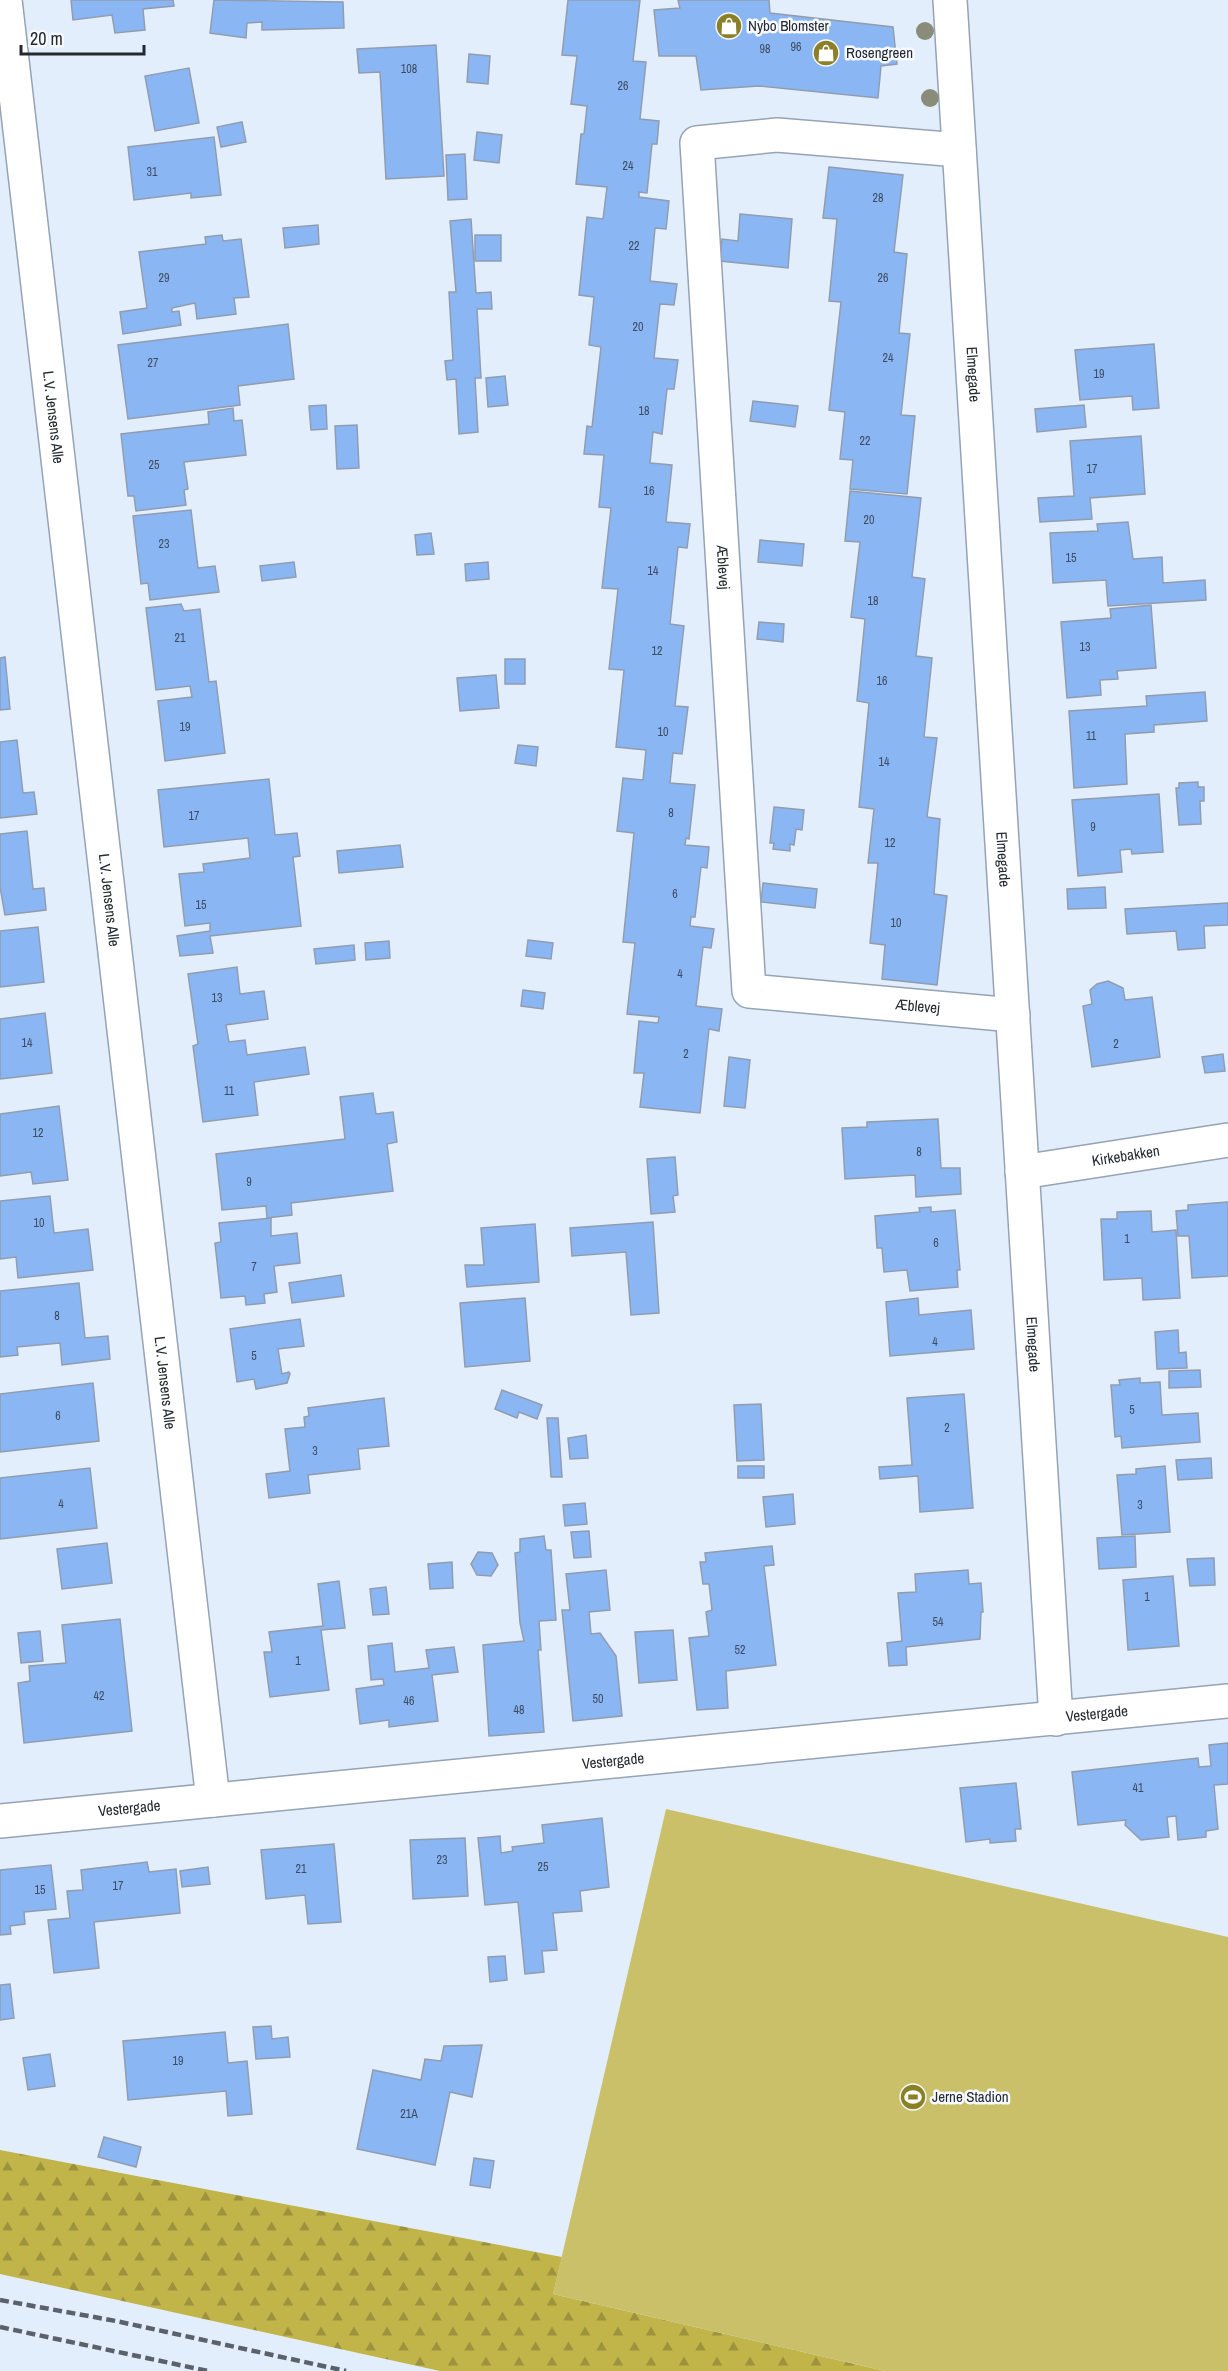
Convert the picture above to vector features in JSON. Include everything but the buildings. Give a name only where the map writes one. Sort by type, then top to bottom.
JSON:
[{"type":"street","name":"L.V. Jensens Alle","points":[[5,0],[213,1800]]},
{"type":"street","name":"Elmegade","points":[[950,0],[1056,1719]]},
{"type":"street","name":"Æblevej","points":[[959,150],[777,135],[697,143],[749,991],[1012,1015]]},
{"type":"street","name":"Kirkebakken","points":[[1022,1172],[1228,1140]]},
{"type":"street","name":"Vestergade","points":[[0,1821],[1228,1701]]},
{"type":"green space","points":[[0,2150],[562,2257],[553,2294],[885,2371],[440,2371],[0,2274]]},
{"type":"shaded area","name":"Jerne Stadion","points":[[666,1809],[1228,1937],[1228,2371],[885,2371],[553,2294]]},
{"type":"railway","points":[[0,2300],[116,2321],[346,2371]]},
{"type":"railway","points":[[0,2327],[208,2371]]},
{"type":"place","name":"Nybo Blomster","points":[[729,26]]},
{"type":"place","name":"Rosengreen","points":[[826,53]]},
{"type":"place","name":"Jerne Stadion","points":[[913,2097]]}]
